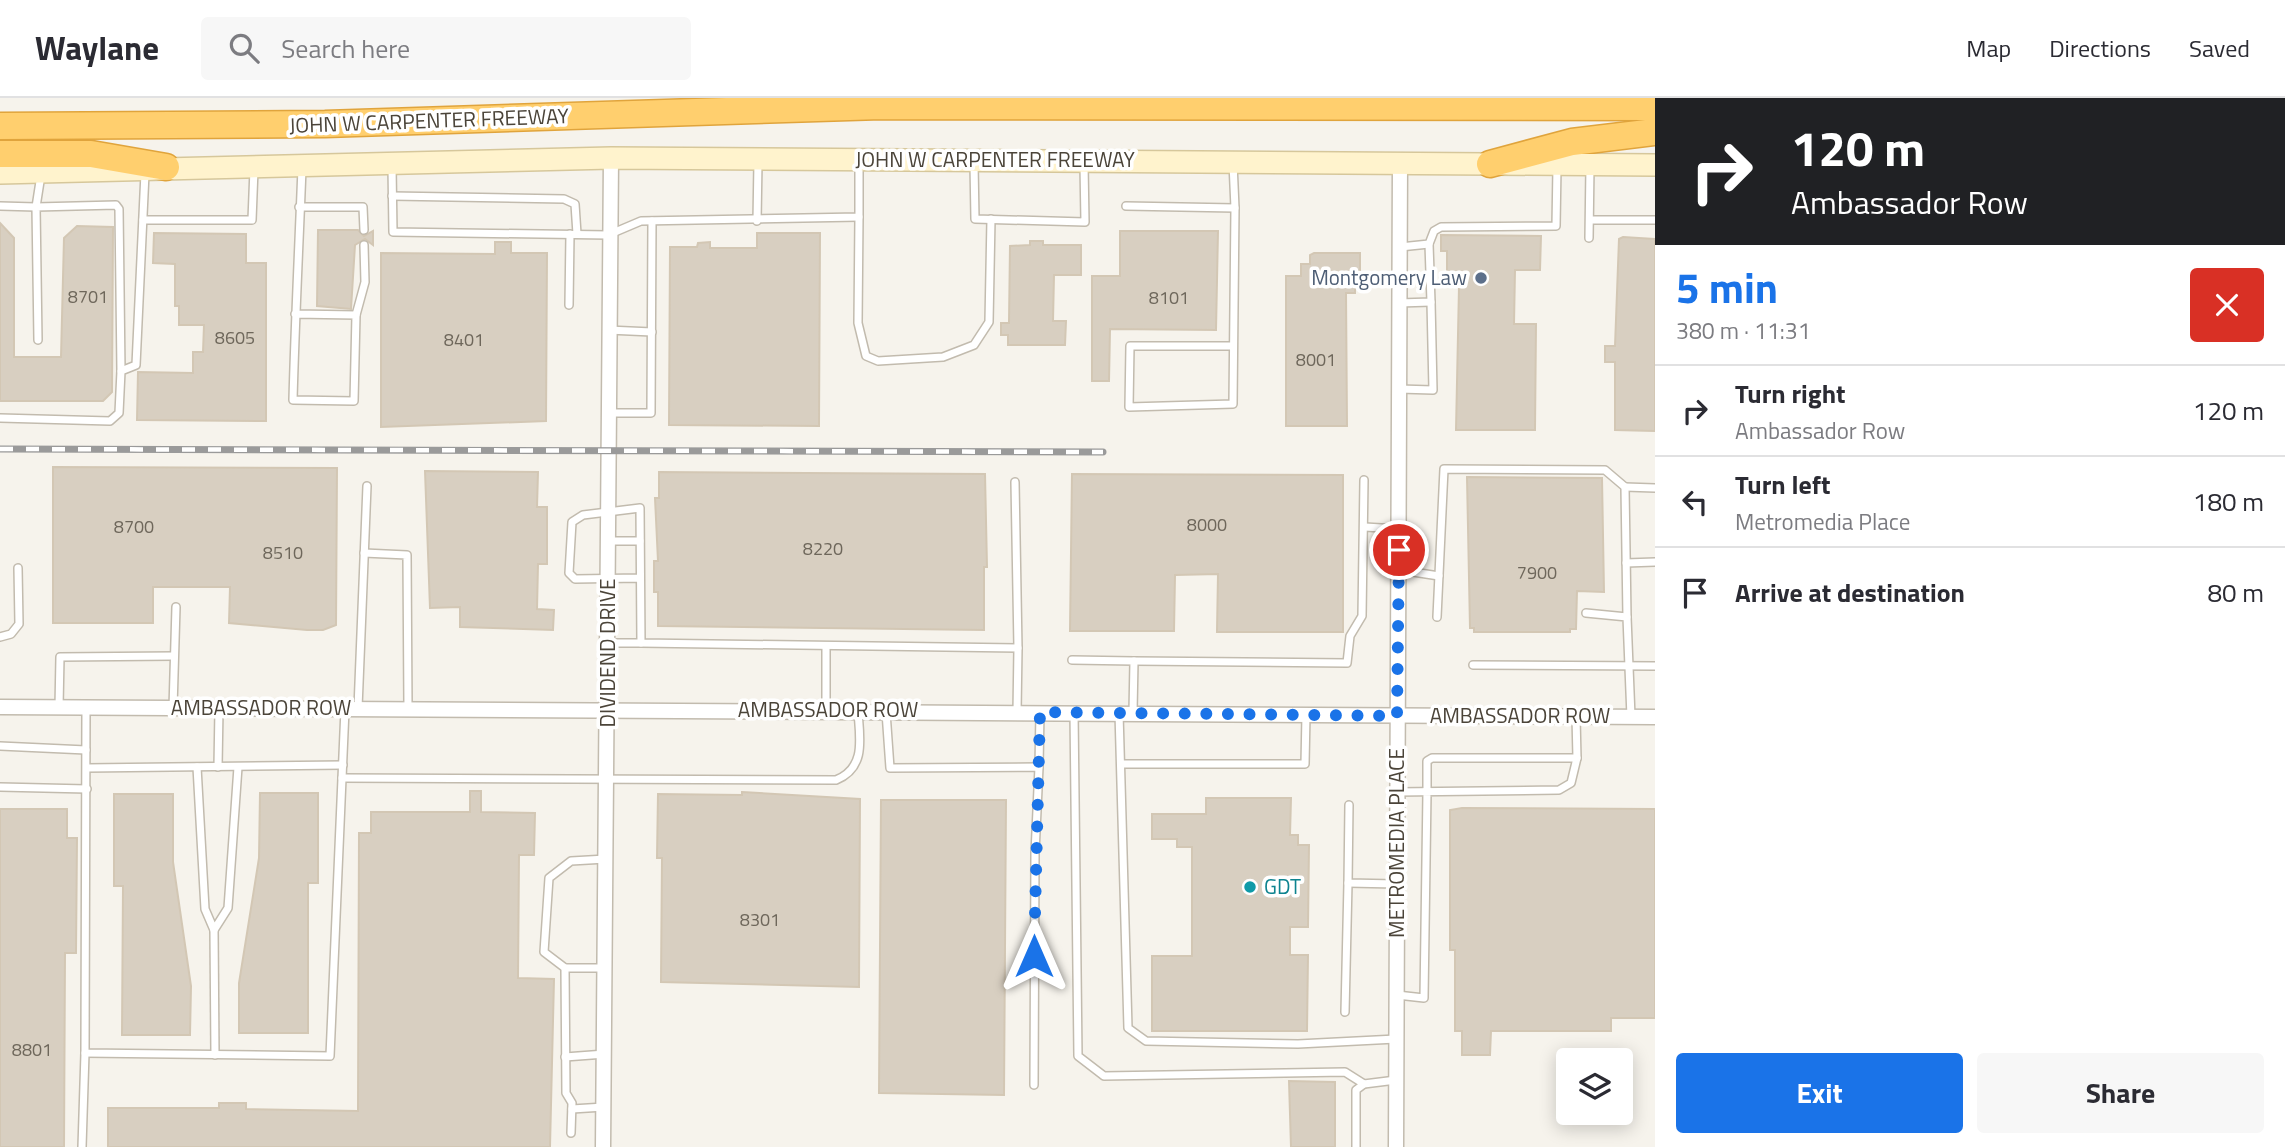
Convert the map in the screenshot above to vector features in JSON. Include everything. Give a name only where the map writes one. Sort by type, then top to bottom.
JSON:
[{"type":"highway","points":[[832,98],[881,106]]},
{"type":"highway","name":"JOHN W CARPENTER FREEWAY","points":[[0,126],[325,124],[881,106],[1655,107]]},
{"type":"highway","points":[[1490,164],[1572,142],[1655,132]]},
{"type":"highway","points":[[0,154],[91,154],[156,167]]},
{"type":"main road","name":"JOHN W CARPENTER FREEWAY","points":[[0,173],[156,167],[611,158],[1655,165]]},
{"type":"street","name":"DIVIDEND DRIVE","points":[[603,1147],[608,709],[608,235],[611,158]]},
{"type":"street","name":"METROMEDIA PLACE","points":[[1396,1147],[1400,162]]},
{"type":"street","name":"AMBASSADOR ROW","points":[[0,707],[826,710],[1655,718]]},
{"type":"lane","points":[[757,221],[758,159]]},
{"type":"lane","points":[[859,160],[858,323],[866,356],[878,361],[943,357],[974,345],[989,322],[992,219]]},
{"type":"lane","points":[[974,160],[975,219],[1085,222],[1084,160]]},
{"type":"lane","points":[[1233,161],[1235,208],[1233,404],[1129,407],[1129,346],[1233,346]]},
{"type":"lane","points":[[392,163],[393,232],[608,235],[641,221],[757,221],[859,217]]},
{"type":"lane","points":[[302,164],[293,400],[354,401],[356,315],[365,282],[364,245]]},
{"type":"lane","points":[[143,220],[251,220],[254,165]]},
{"type":"lane","points":[[1399,389],[1433,390],[1429,244],[1434,231],[1441,226],[1556,226],[1557,165]]},
{"type":"lane","points":[[1589,238],[1590,165]]},
{"type":"lane","points":[[121,371],[136,365],[143,220],[156,167]]},
{"type":"lane","points":[[38,341],[36,207],[42,171]]},
{"type":"lane","points":[[392,196],[564,199],[575,204],[569,305]]},
{"type":"lane","points":[[0,206],[116,205],[119,209],[121,371],[119,413],[110,421],[0,418]]},
{"type":"lane","points":[[1126,206],[1235,208]]},
{"type":"lane","points":[[299,207],[363,207],[364,230]]},
{"type":"lane","points":[[1590,220],[1655,220]]},
{"type":"lane","points":[[607,413],[651,412],[652,221]]},
{"type":"lane","points":[[1400,247],[1429,244]]},
{"type":"lane","points":[[1399,303],[1431,302]]},
{"type":"lane","points":[[295,314],[356,315]]},
{"type":"lane","points":[[608,330],[652,332]]},
{"type":"lane","points":[[1437,617],[1444,469],[1605,470],[1625,487],[1655,488]]},
{"type":"lane","points":[[1072,660],[1347,663],[1350,636],[1362,616],[1364,480]]},
{"type":"lane","points":[[1015,482],[1017,712]]},
{"type":"lane","points":[[85,1054],[330,1056],[342,778],[352,708],[367,486]]},
{"type":"lane","points":[[1625,487],[1630,717]]},
{"type":"lane","points":[[640,578],[582,580],[569,573],[572,522],[583,514],[640,508],[641,643]]},
{"type":"lane","points":[[1365,527],[1398,529]]},
{"type":"lane","points":[[607,541],[640,541]]},
{"type":"lane","points":[[364,553],[407,555],[408,708]]},
{"type":"lane","points":[[1626,563],[1655,562]]},
{"type":"lane","points":[[0,637],[11,634],[19,624],[18,568]]},
{"type":"lane","points":[[1400,570],[1439,576]]},
{"type":"lane","points":[[173,708],[176,607]]},
{"type":"lane","points":[[1586,613],[1627,617]]},
{"type":"lane","points":[[608,643],[1017,648]]},
{"type":"lane","points":[[826,646],[826,710]]},
{"type":"lane","points":[[59,708],[60,657],[174,656]]},
{"type":"lane","points":[[1134,661],[1121,764],[1128,1028],[1146,1041],[1298,1044],[1396,1039]]},
{"type":"lane","points":[[1473,665],[1655,666]]},
{"type":"lane","points":[[82,1147],[85,1054],[86,708]]},
{"type":"lane","points":[[218,767],[219,708]]},
{"type":"lane","points":[[342,778],[836,780],[849,775],[858,762],[858,711]]},
{"type":"lane","points":[[886,711],[890,768],[1039,767]]},
{"type":"lane","points":[[1034,1085],[1035,853],[1040,712]]},
{"type":"lane","points":[[1074,712],[1078,1056],[1104,1076],[1345,1072],[1364,1083],[1396,1080]]},
{"type":"lane","points":[[1121,764],[1306,764],[1306,715]]},
{"type":"lane","points":[[1396,792],[1559,790],[1571,783],[1577,758],[1576,717]]},
{"type":"lane","points":[[0,746],[86,750]]},
{"type":"lane","points":[[1396,995],[1424,998],[1427,761],[1432,758],[1577,758]]},
{"type":"lane","points":[[87,768],[343,765]]},
{"type":"lane","points":[[214,930],[228,908],[239,766]]},
{"type":"lane","points":[[197,767],[205,909],[214,930],[215,1055]]},
{"type":"lane","points":[[0,787],[87,789]]},
{"type":"lane","points":[[1345,1012],[1349,805]]},
{"type":"lane","points":[[606,968],[565,968],[544,952],[549,878],[570,861],[607,859]]},
{"type":"lane","points":[[1348,883],[1396,884]]},
{"type":"lane","points":[[565,968],[566,1093],[570,1097],[572,1109],[571,1133]]},
{"type":"lane","points":[[565,1057],[605,1054]]},
{"type":"lane","points":[[1356,1147],[1356,1090],[1364,1083]]},
{"type":"lane","points":[[572,1109],[604,1107]]},
{"type":"building","points":[[0,223],[14,238],[14,357],[61,357],[64,238],[77,226],[113,227],[112,392],[103,401],[0,401]]},
{"type":"building","points":[[318,230],[358,230],[364,236],[373,231],[373,245],[365,239],[355,245],[351,309],[317,306]]},
{"type":"building","points":[[1120,231],[1218,231],[1216,330],[1110,329],[1109,381],[1092,381],[1092,276],[1120,276]]},
{"type":"building","points":[[154,233],[246,234],[246,263],[266,263],[266,421],[137,420],[138,372],[193,373],[193,352],[203,352],[204,325],[179,325],[179,306],[175,306],[175,264],[153,263]]},
{"type":"building","points":[[757,233],[820,233],[819,426],[669,425],[670,247],[697,247],[698,243],[710,242],[710,248],[757,248]]},
{"type":"building","points":[[1441,235],[1541,236],[1540,270],[1515,270],[1514,324],[1536,324],[1535,430],[1456,430],[1459,287],[1447,287],[1447,251],[1441,251]]},
{"type":"building","points":[[1619,239],[1655,239],[1655,431],[1615,430],[1615,362],[1605,362],[1605,346],[1615,346]]},
{"type":"building","points":[[1030,241],[1043,241],[1043,245],[1081,245],[1081,275],[1054,275],[1053,321],[1066,321],[1065,345],[1008,345],[1008,335],[1001,335],[1001,323],[1009,323],[1010,246],[1030,245]]},
{"type":"building","points":[[495,242],[511,242],[511,253],[547,253],[546,421],[381,427],[381,253],[495,254]]},
{"type":"building","points":[[1360,253],[1360,276],[1355,276],[1355,293],[1346,293],[1347,426],[1286,426],[1286,276],[1301,276],[1301,264],[1310,264],[1310,255]]},
{"type":"building","points":[[53,467],[337,468],[336,625],[323,630],[307,630],[229,623],[230,587],[153,587],[153,623],[53,623]]},
{"type":"building","points":[[425,471],[538,472],[537,507],[547,507],[547,564],[538,564],[537,609],[554,610],[553,630],[460,627],[460,607],[430,608]]},
{"type":"building","points":[[659,472],[985,474],[987,567],[984,567],[984,630],[658,626],[654,561],[658,561],[655,498],[659,498]]},
{"type":"building","points":[[1072,474],[1343,475],[1343,632],[1217,632],[1218,574],[1175,575],[1174,631],[1070,631]]},
{"type":"building","points":[[1467,477],[1602,478],[1604,592],[1577,591],[1576,629],[1570,629],[1570,632],[1474,632],[1474,628],[1470,628]]},
{"type":"building","points":[[470,791],[481,791],[481,812],[535,813],[534,855],[519,855],[518,978],[554,979],[550,1147],[108,1147],[108,1108],[219,1108],[219,1103],[246,1103],[246,1109],[358,1111],[359,833],[371,833],[371,812],[470,812]]},
{"type":"building","points":[[742,792],[860,799],[859,987],[661,982],[662,858],[657,858],[658,794],[742,795]]},
{"type":"building","points":[[260,793],[318,793],[318,883],[308,883],[308,1033],[239,1033],[239,983],[259,858]]},
{"type":"building","points":[[114,794],[173,794],[173,862],[191,986],[190,1035],[122,1035],[123,886],[114,886]]},
{"type":"building","name":"GDT","points":[[1206,798],[1291,798],[1290,835],[1298,835],[1298,845],[1309,845],[1308,927],[1290,927],[1290,955],[1308,955],[1307,1031],[1152,1031],[1152,956],[1192,956],[1192,847],[1177,847],[1177,839],[1152,839],[1152,814],[1206,814]]},
{"type":"building","points":[[881,800],[1006,800],[1004,1095],[879,1093]]},
{"type":"building","points":[[0,809],[67,809],[67,838],[77,838],[76,953],[65,953],[64,1147],[0,1147]]},
{"type":"building","points":[[1655,809],[1655,1018],[1611,1018],[1611,1031],[1491,1031],[1490,1055],[1462,1055],[1462,1031],[1455,1031],[1455,950],[1450,950],[1450,810]]},
{"type":"building","points":[[1289,1081],[1335,1082],[1335,1147],[1291,1147]]},
{"type":"railway","points":[[0,449],[1103,452]]},
{"type":"place","name":"Montgomery Law","points":[[1481,278]]},
{"type":"place","name":"GDT","points":[[1250,887]]},
{"type":"route","points":[[1034,956],[1040,712],[1397,716],[1399,550]]}]
